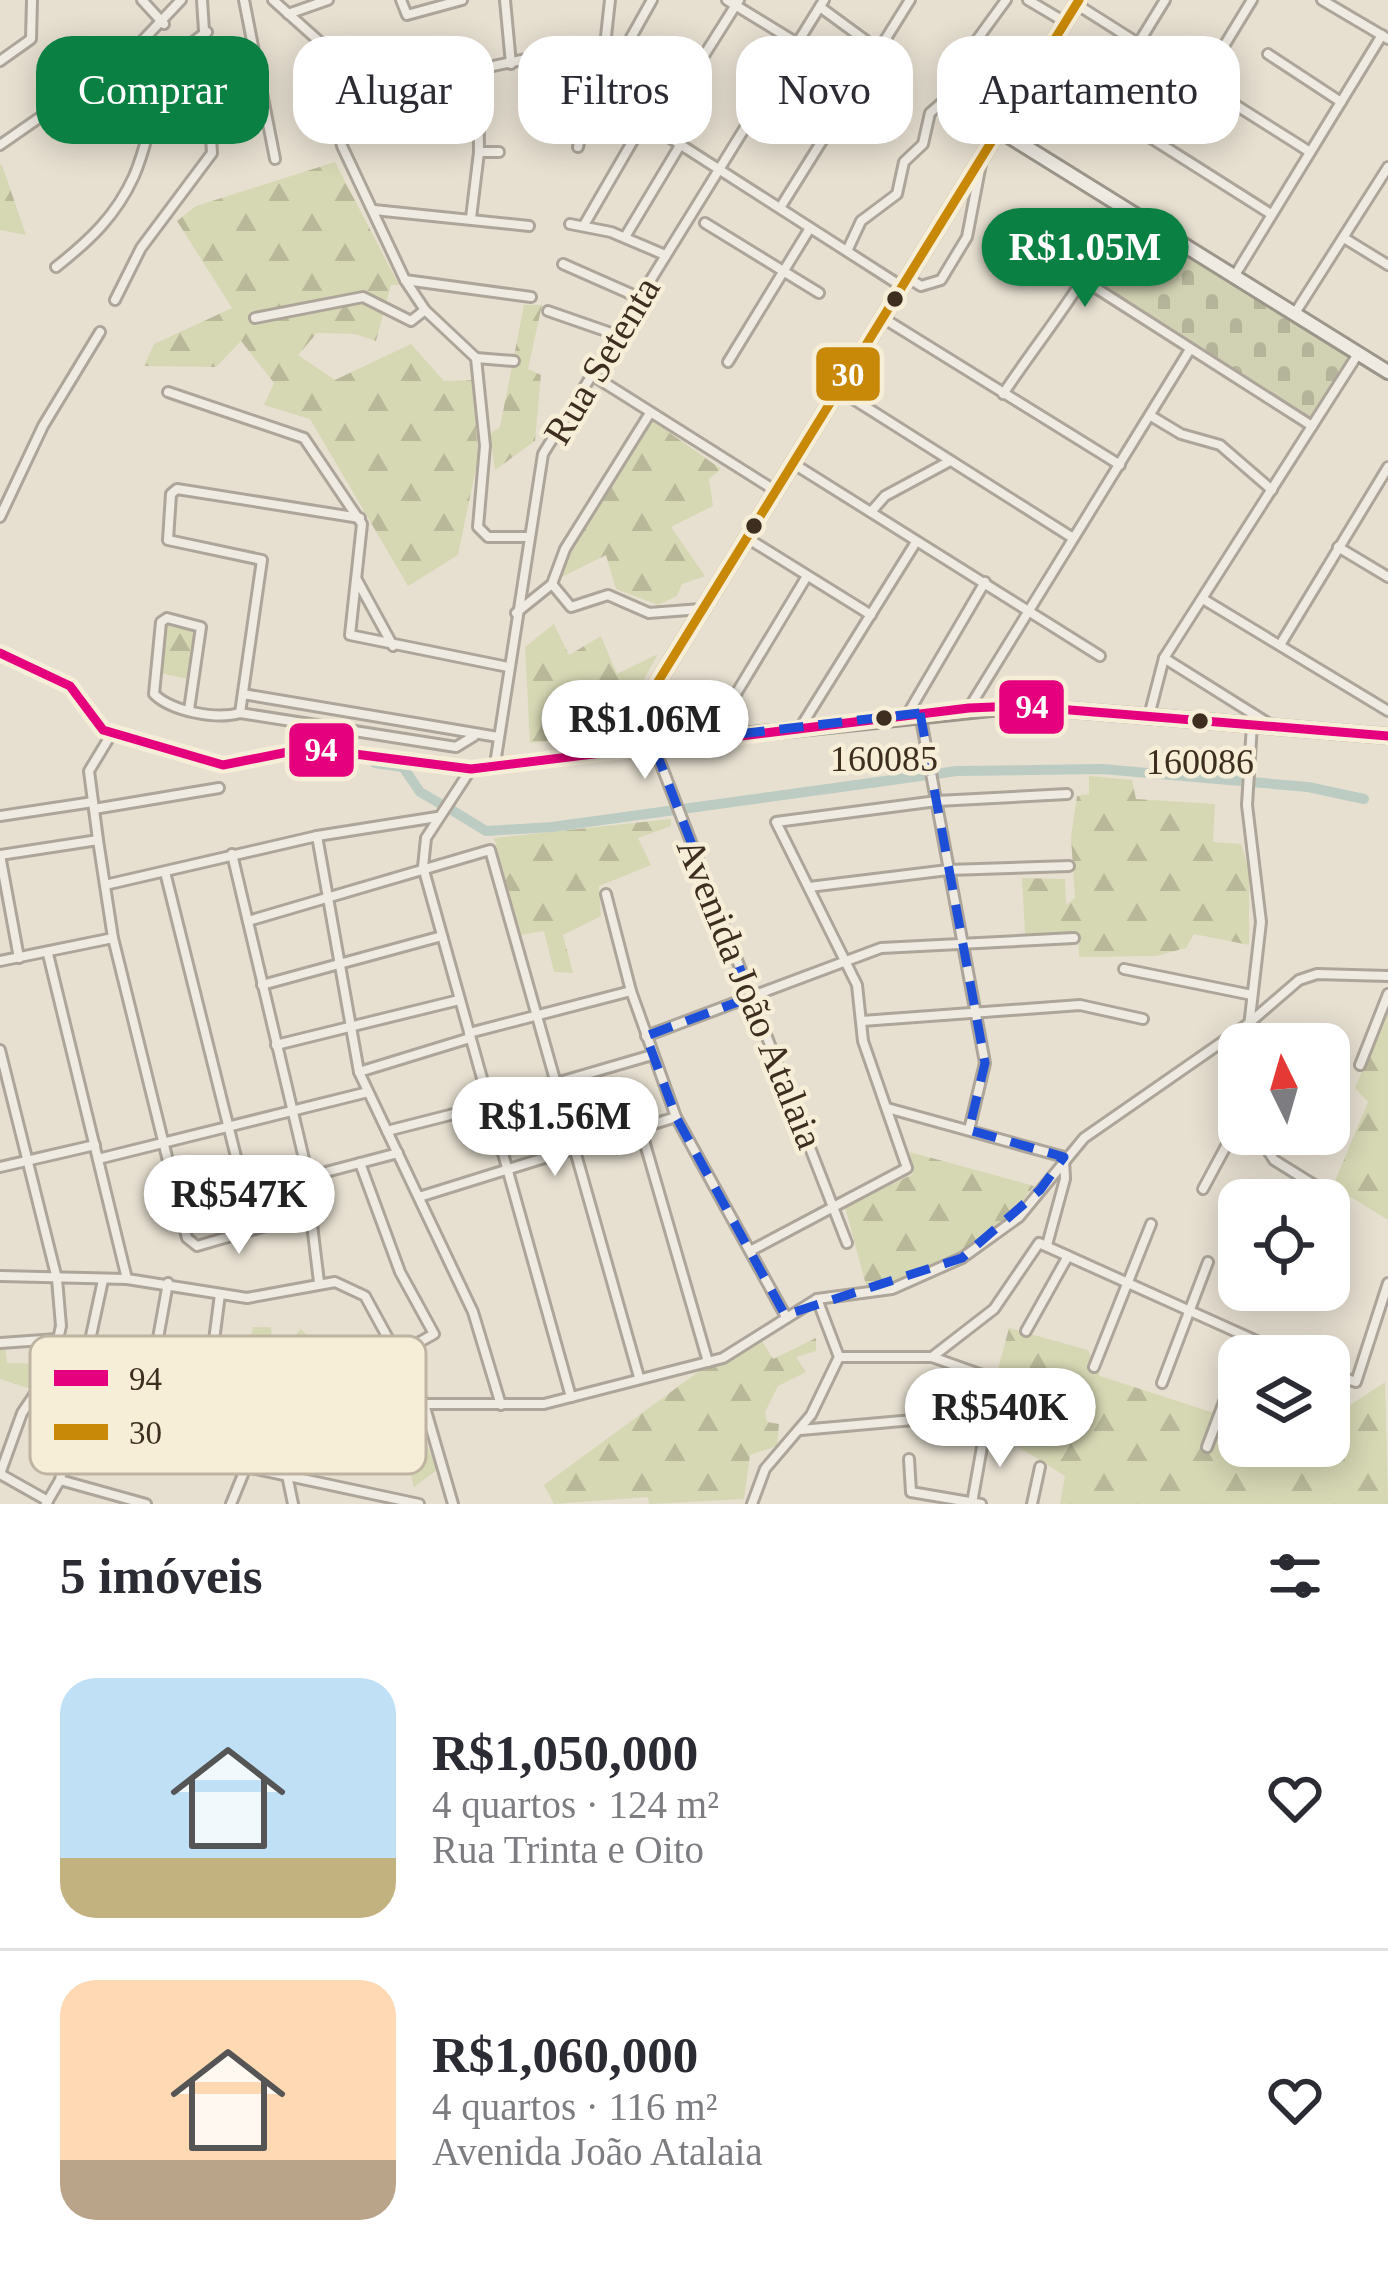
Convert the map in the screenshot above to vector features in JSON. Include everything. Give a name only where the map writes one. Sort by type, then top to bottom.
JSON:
[{"type":"main road","points":[[1056,36],[1078,2]]},
{"type":"main road","points":[[617,748],[990,144]]},
{"type":"main road","points":[[1022,144],[1388,372]]},
{"type":"main road","points":[[617,748],[969,707],[1022,706],[1388,736]]},
{"type":"street","points":[[0,61],[31,39],[32,0]]},
{"type":"street","points":[[142,0],[164,24]]},
{"type":"street","points":[[0,145],[109,71],[164,24],[181,0]]},
{"type":"street","points":[[115,300],[141,248],[212,153],[202,0]]},
{"type":"street","points":[[244,0],[275,159]]},
{"type":"street","points":[[273,0],[320,42],[337,129],[404,280],[425,310],[476,358],[514,361]]},
{"type":"street","points":[[288,14],[328,0]]},
{"type":"street","points":[[401,4],[407,15],[462,0]]},
{"type":"street","points":[[505,0],[511,64]]},
{"type":"street","points":[[605,36],[610,0]]},
{"type":"street","points":[[631,36],[652,0]]},
{"type":"street","points":[[889,36],[910,0]]},
{"type":"street","points":[[847,251],[862,221],[897,194],[904,162],[923,144],[930,112],[953,93],[971,48],[1006,0]]},
{"type":"street","points":[[1028,0],[1065,22]]},
{"type":"street","points":[[1143,36],[1165,0]]},
{"type":"street","points":[[1230,36],[1252,0]]},
{"type":"street","points":[[1235,275],[1385,37],[1322,0]]},
{"type":"street","points":[[712,38],[734,2],[787,36]]},
{"type":"street","points":[[1078,2],[1127,36]]},
{"type":"street","points":[[822,3],[862,36]]},
{"type":"street","name":"Rua Setenta","points":[[802,36],[822,3]]},
{"type":"street","points":[[56,267],[93,237],[124,196],[164,74],[184,47],[207,32]]},
{"type":"street","points":[[1268,54],[1341,102]]},
{"type":"street","points":[[494,68],[518,62]]},
{"type":"street","points":[[1240,107],[1310,152]]},
{"type":"street","name":"Rua Setenta","points":[[495,764],[543,454],[736,142]]},
{"type":"street","points":[[471,218],[479,144]]},
{"type":"street","points":[[584,225],[631,144]]},
{"type":"street","points":[[674,144],[847,251],[920,286],[941,280],[967,237],[982,158]]},
{"type":"street","points":[[780,208],[821,144]]},
{"type":"street","points":[[1161,144],[1271,214]]},
{"type":"street","points":[[625,237],[679,147]]},
{"type":"street","points":[[479,152],[499,152]]},
{"type":"street","points":[[1295,313],[1388,167]]},
{"type":"street","points":[[1003,394],[1066,298],[1085,281],[1122,205]]},
{"type":"street","points":[[373,210],[529,226]]},
{"type":"street","points":[[570,224],[625,237],[665,255]]},
{"type":"street","points":[[705,224],[819,292]]},
{"type":"street","points":[[728,362],[810,228]]},
{"type":"street","points":[[1344,238],[1388,265]]},
{"type":"street","points":[[563,265],[640,298]]},
{"type":"street","points":[[404,280],[531,297]]},
{"type":"street","points":[[1085,281],[1312,426]]},
{"type":"street","points":[[255,318],[363,297],[411,321],[425,310]]},
{"type":"street","points":[[548,311],[617,335]]},
{"type":"street","points":[[883,318],[1120,465]]},
{"type":"street","points":[[0,517],[44,426],[100,332]]},
{"type":"street","points":[[969,707],[1189,351]]},
{"type":"street","points":[[1149,718],[1165,658],[1358,354]]},
{"type":"street","points":[[476,358],[485,446],[478,527],[488,537],[527,537]]},
{"type":"street","points":[[592,375],[776,491]]},
{"type":"street","points":[[839,389],[1073,538]]},
{"type":"street","points":[[168,392],[304,438],[360,518],[350,635],[508,667]]},
{"type":"street","points":[[516,614],[552,584],[565,549],[650,413]]},
{"type":"street","points":[[1151,416],[1181,434],[1220,445],[1272,490]]},
{"type":"street","points":[[871,512],[885,496],[950,461]]},
{"type":"street","points":[[793,463],[1100,656]]},
{"type":"street","points":[[1280,645],[1388,469]]},
{"type":"street","points":[[240,713],[262,560],[168,540],[171,494],[177,489],[360,518]]},
{"type":"street","points":[[747,538],[871,615]]},
{"type":"street","points":[[800,728],[916,542]]},
{"type":"street","points":[[1338,548],[1388,578]]},
{"type":"street","points":[[710,738],[807,576]]},
{"type":"street","points":[[356,579],[393,646]]},
{"type":"street","points":[[969,1130],[986,1072],[938,801],[913,714],[985,582]]},
{"type":"street","points":[[552,584],[571,608],[608,595],[650,613],[706,608]]},
{"type":"street","points":[[1202,598],[1388,711]]},
{"type":"street","points":[[189,710],[201,627],[167,618],[161,622],[154,694],[189,710],[240,713],[456,747],[474,736]]},
{"type":"street","points":[[0,653],[70,686],[103,730],[224,766],[308,748],[471,769],[617,748]]},
{"type":"street","points":[[1165,658],[1272,726]]},
{"type":"street","points":[[243,694],[498,737]]},
{"type":"street","points":[[1248,1023],[1262,922],[1247,783],[1252,724]]},
{"type":"street","points":[[112,733],[90,764],[98,840],[113,938],[187,1238],[197,1246],[310,1213]]},
{"type":"street","name":"Avenida João Atalaia","points":[[653,744],[847,1243]]},
{"type":"street","points":[[471,769],[426,838],[423,867],[571,1397]]},
{"type":"street","points":[[0,816],[219,788]]},
{"type":"street","points":[[752,1250],[905,1173],[871,1069],[860,998],[846,958],[776,822],[938,801],[1066,794]]},
{"type":"street","points":[[105,885],[317,836],[437,818]]},
{"type":"street","points":[[317,836],[359,1072],[482,1335],[501,1405]]},
{"type":"street","points":[[19,958],[0,855],[98,840]]},
{"type":"street","points":[[248,921],[490,850],[639,1377]]},
{"type":"street","points":[[232,854],[307,1177],[319,1282]]},
{"type":"street","points":[[809,886],[948,870],[1069,866]]},
{"type":"street","points":[[165,872],[247,1201]]},
{"type":"street","points":[[606,894],[631,991],[676,1117],[785,1315]]},
{"type":"street","points":[[0,923],[13,921]]},
{"type":"street","points":[[262,986],[442,936]]},
{"type":"street","points":[[0,961],[113,938]]},
{"type":"street","points":[[646,1036],[880,948],[1074,938]]},
{"type":"street","points":[[48,954],[128,1279]]},
{"type":"street","points":[[1124,969],[1252,995]]},
{"type":"street","points":[[1249,1023],[1307,976],[1388,976]]},
{"type":"street","points":[[359,1072],[631,991]]},
{"type":"street","points":[[1360,1066],[1388,994]]},
{"type":"street","points":[[276,1046],[459,1000]]},
{"type":"street","points":[[862,1021],[1080,1005],[1143,1019]]},
{"type":"street","points":[[426,1404],[544,1404],[732,1353],[785,1315],[817,1299],[892,1289],[982,1248],[1019,1217],[1064,1157],[1218,1046]]},
{"type":"street","points":[[0,1050],[5,1097],[57,1279],[58,1336]]},
{"type":"street","points":[[556,1083],[652,1055]]},
{"type":"street","points":[[98,1159],[368,1092]]},
{"type":"street","points":[[388,1130],[489,1105]]},
{"type":"street","points":[[887,1108],[1064,1157]]},
{"type":"street","points":[[419,1197],[676,1117]]},
{"type":"street","points":[[641,1130],[708,1362]]},
{"type":"street","points":[[0,1167],[94,1145]]},
{"type":"street","points":[[307,1177],[398,1154]]},
{"type":"street","points":[[1202,1189],[1221,1155]]},
{"type":"street","points":[[1271,1155],[1305,1179]]},
{"type":"street","points":[[932,1357],[994,1309],[1043,1244],[1064,1179],[1064,1157]]},
{"type":"street","points":[[360,1163],[400,1272],[434,1334],[426,1338]]},
{"type":"street","points":[[1094,1367],[1151,1224]]},
{"type":"street","points":[[1043,1244],[1242,1335]]},
{"type":"street","points":[[1026,1330],[1068,1256]]},
{"type":"street","points":[[1162,1383],[1208,1262]]},
{"type":"street","points":[[0,1276],[128,1279],[247,1298],[319,1282],[350,1286],[365,1296],[388,1336]]},
{"type":"street","points":[[92,1336],[104,1279]]},
{"type":"street","points":[[158,1336],[168,1283]]},
{"type":"street","points":[[1350,1382],[1356,1382],[1388,1283]]},
{"type":"street","points":[[215,1336],[220,1294]]},
{"type":"street","points":[[752,1504],[765,1469],[801,1430],[838,1357],[817,1299]]},
{"type":"street","points":[[0,1343],[30,1341]]},
{"type":"street","points":[[838,1357],[932,1357],[992,1378]]},
{"type":"street","points":[[30,1400],[0,1474],[47,1502],[61,1474]]},
{"type":"street","points":[[426,1411],[453,1504]]},
{"type":"street","points":[[1207,1447],[1218,1418]]},
{"type":"street","points":[[801,1430],[913,1420],[1051,1434]]},
{"type":"street","points":[[972,1503],[985,1430]]},
{"type":"street","points":[[909,1459],[911,1492],[981,1504]]},
{"type":"street","points":[[1032,1504],[1040,1468]]},
{"type":"street","points":[[231,1504],[243,1474]]},
{"type":"street","points":[[282,1474],[419,1504]]},
{"type":"street","points":[[287,1475],[293,1504]]},
{"type":"street","points":[[60,1480],[146,1504]]},
{"type":"street","points":[[359,1493],[362,1504]]},
{"type":"highlighted area","points":[[920,713],[985,1063],[969,1130],[1064,1157],[1040,1190],[962,1258],[785,1315],[676,1117],[646,1036],[751,997],[653,744]]},
{"type":"green space","points":[[335,162],[399,285],[391,285],[376,341],[355,334],[317,333],[298,355],[335,380],[411,344],[444,381],[473,380],[478,458],[458,555],[408,586],[310,419],[264,405],[274,383],[241,341],[216,367],[144,366],[154,344],[232,308],[177,221],[196,206]]},
{"type":"green space","points":[[2,165],[26,235],[0,230]]},
{"type":"green space","points":[[1122,205],[1358,354],[1312,426],[1085,281]]},
{"type":"green space","points":[[524,305],[542,305],[528,369],[541,375],[535,441],[495,470],[490,434],[500,427]]},
{"type":"green space","points":[[653,421],[721,469],[709,479],[713,506],[671,527],[705,576],[682,584],[677,596],[658,605],[616,589],[606,555],[560,578],[563,561]]},
{"type":"green space","points":[[554,624],[569,655],[601,636],[617,674],[658,654],[613,735],[530,743],[525,647]]},
{"type":"green space","points":[[165,625],[194,631],[188,679],[160,673]]},
{"type":"green space","points":[[1089,776],[1132,780],[1136,799],[1215,804],[1213,842],[1241,844],[1249,869],[1249,945],[1194,934],[1186,948],[1156,956],[1079,957],[1078,932],[1025,934],[1022,878],[1065,879],[1066,905],[1075,898],[1071,837],[1077,796],[1089,794]]},
{"type":"green space","points":[[671,819],[671,826],[638,838],[651,865],[599,886],[601,916],[563,935],[573,973],[554,972],[544,931],[521,935],[494,838]]},
{"type":"green space","points":[[1388,1008],[1388,1220],[1350,1197],[1350,1179],[1336,1179],[1350,1155],[1368,1102],[1355,1088]]},
{"type":"green space","points":[[910,1152],[1034,1186],[1002,1221],[960,1254],[912,1277],[866,1285],[845,1207],[913,1174]]},
{"type":"green space","points":[[253,1327],[271,1327],[272,1336],[251,1336]]},
{"type":"green space","points":[[1009,1328],[1088,1350],[1100,1376],[1218,1414],[1218,1467],[1350,1467],[1350,1405],[1385,1382],[1388,1504],[1060,1504],[1065,1476],[983,1425]]},
{"type":"green space","points":[[816,1338],[816,1351],[796,1357],[806,1372],[778,1386],[765,1412],[767,1422],[779,1424],[777,1446],[750,1455],[744,1499],[649,1504],[648,1497],[554,1504],[544,1485],[713,1361],[761,1339],[773,1359]]},
{"type":"green space","points":[[0,1343],[5,1343],[7,1363],[30,1364],[30,1389],[0,1379]]},
{"type":"green space","points":[[426,1442],[437,1470],[414,1487],[411,1474],[426,1474]]},
{"type":"waterway","points":[[375,763],[403,767],[420,792],[439,803]]},
{"type":"waterway","points":[[450,809],[486,831],[552,827],[957,771],[1102,769],[1308,787],[1364,799]]},
{"type":"transit line","name":"30","points":[[617,748],[1079,0]]},
{"type":"transit line","name":"94","points":[[0,653],[70,686],[103,730],[223,765],[308,748],[471,769],[969,708],[1021,706],[1388,736]]},
{"type":"place","name":"160085","points":[[884,718]]},
{"type":"place","name":"160086","points":[[1200,721]]}]
